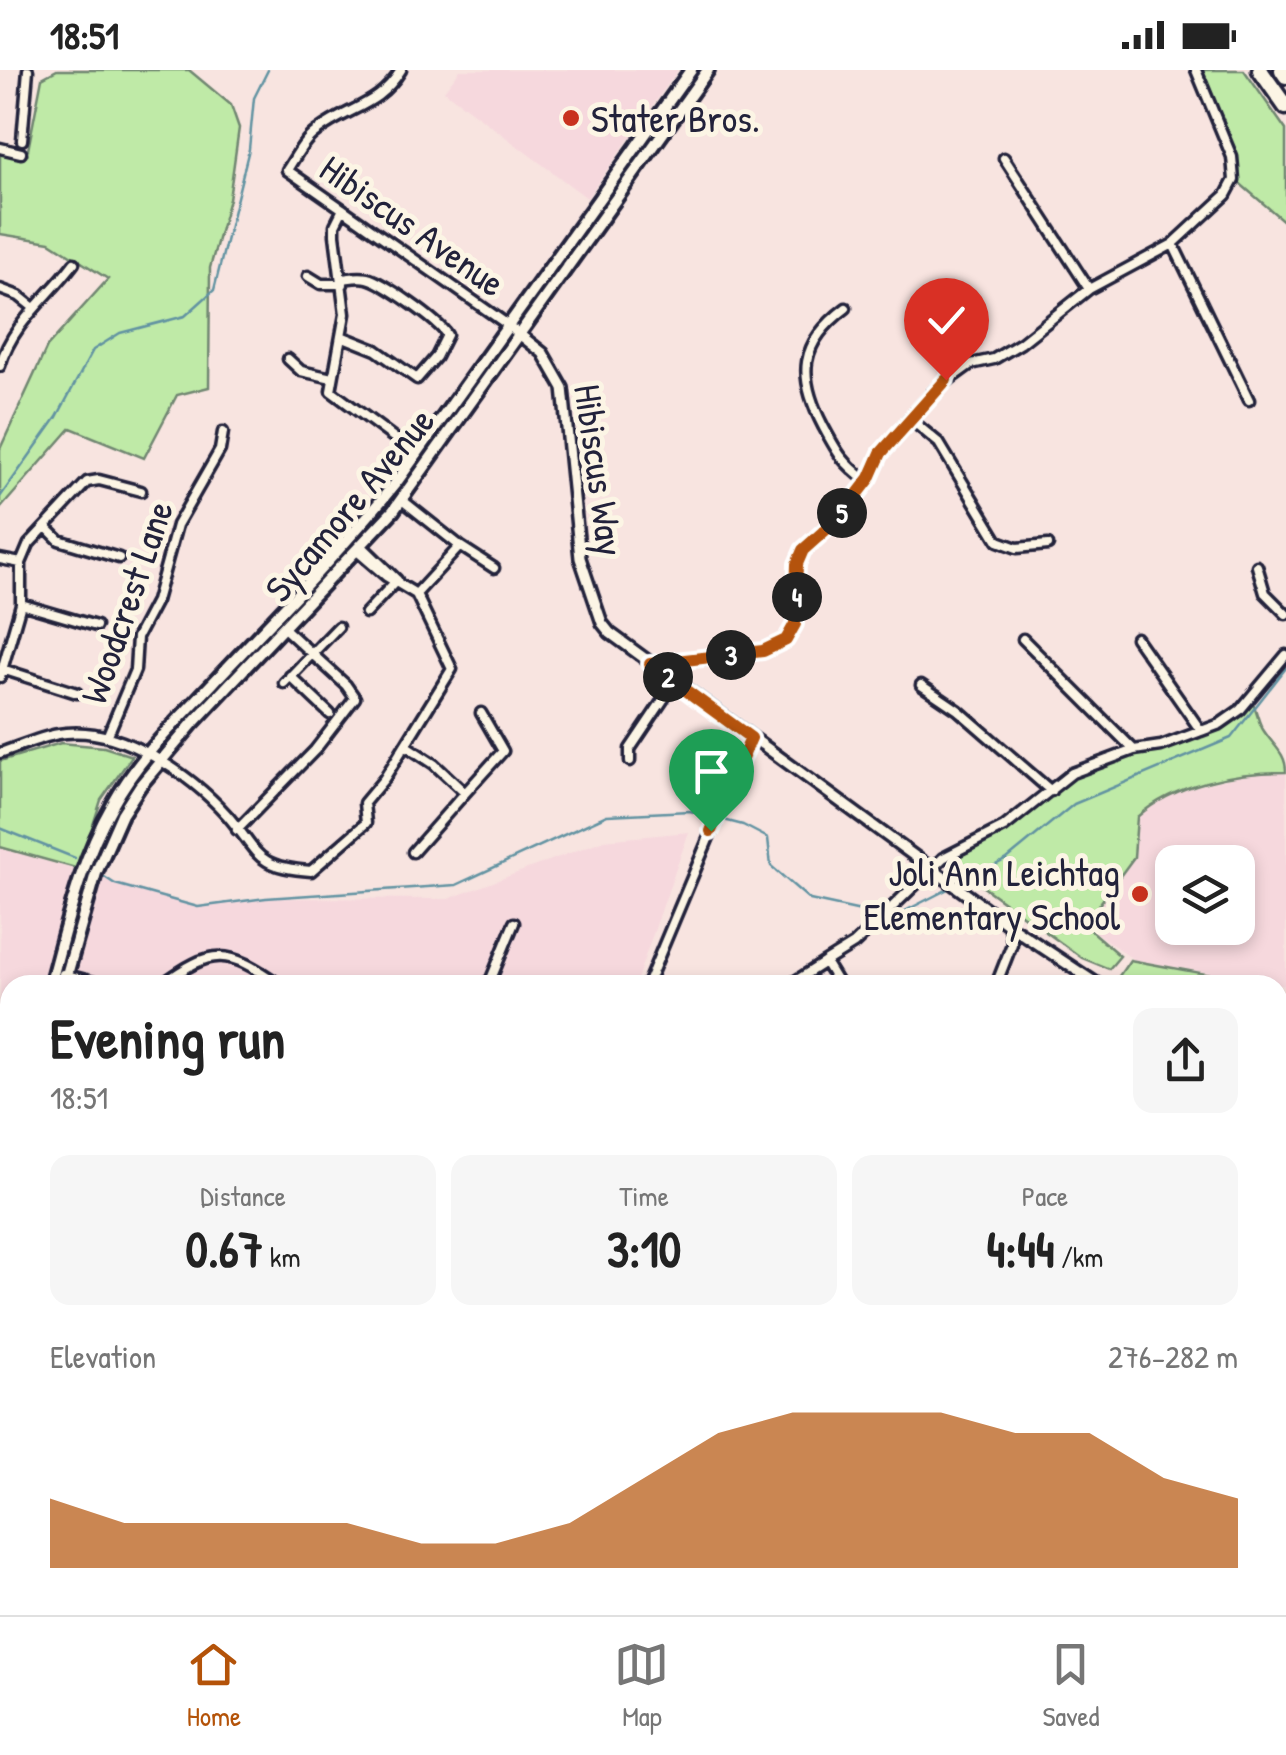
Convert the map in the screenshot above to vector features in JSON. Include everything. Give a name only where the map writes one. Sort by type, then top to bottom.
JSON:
[{"type":"highway","points":[[1260,70],[1286,107]]},
{"type":"main road","name":"Sycamore Avenue","points":[[53,975],[71,901],[96,837],[112,804],[148,752],[381,501],[691,70]]},
{"type":"main road","name":"Sycamore Avenue","points":[[67,975],[85,905],[108,842],[124,811],[160,760],[402,500],[708,70]]},
{"type":"street","points":[[22,140],[28,70]]},
{"type":"street","name":"Hibiscus Avenue","points":[[401,70],[379,97],[317,131],[287,170],[508,326]]},
{"type":"street","points":[[650,664],[763,651],[786,640],[795,624],[797,564],[803,550],[840,517],[868,482],[881,453],[949,378],[1021,343],[1089,289],[1173,244],[1226,195],[1234,180],[1232,157],[1196,70]]},
{"type":"street","points":[[0,148],[21,152]]},
{"type":"street","points":[[1004,158],[1089,289]]},
{"type":"street","points":[[343,209],[335,235],[345,314],[332,391],[396,440]]},
{"type":"street","points":[[1173,244],[1249,400]]},
{"type":"street","points":[[0,366],[20,324],[74,263]]},
{"type":"street","points":[[308,276],[321,284],[362,277],[378,282],[432,318],[447,335],[436,357],[417,379],[366,344],[342,336]]},
{"type":"street","points":[[0,288],[34,308]]},
{"type":"street","points":[[846,308],[825,325],[812,345],[805,379],[809,400],[842,462],[868,482]]},
{"type":"street","name":"Hibiscus Way","points":[[508,326],[543,352],[562,388],[580,558],[602,623],[622,644],[1010,926],[1084,975]]},
{"type":"street","points":[[288,358],[301,371],[332,378]]},
{"type":"street","points":[[910,419],[939,443],[998,541],[1017,548],[1048,545]]},
{"type":"street","name":"Woodcrest Lane","points":[[107,737],[130,682],[137,638],[156,601],[177,525],[220,450],[223,432]]},
{"type":"street","points":[[77,693],[1,673],[20,604],[21,562],[28,544],[87,482],[99,480],[141,491]]},
{"type":"street","points":[[402,500],[494,568]]},
{"type":"street","points":[[46,527],[59,540],[119,558]]},
{"type":"street","points":[[416,594],[460,546]]},
{"type":"street","points":[[0,753],[69,733],[107,737],[148,752],[212,802],[264,862],[311,871],[366,823],[364,802],[452,669],[416,594],[386,576],[360,548]]},
{"type":"street","points":[[0,558],[21,562]]},
{"type":"street","points":[[1257,566],[1265,593],[1286,614]]},
{"type":"street","points":[[366,614],[396,580]]},
{"type":"street","points":[[20,604],[96,626]]},
{"type":"street","points":[[330,714],[287,680],[338,627]]},
{"type":"street","points":[[238,830],[315,750],[355,698],[284,628]]},
{"type":"street","points":[[1136,638],[1201,731]]},
{"type":"street","points":[[1023,639],[1134,750]]},
{"type":"street","points":[[805,975],[854,944],[943,858],[1004,827],[1072,773],[1134,750],[1161,746],[1234,714],[1286,655]]},
{"type":"street","points":[[630,761],[630,750],[675,682]]},
{"type":"street","points":[[921,685],[958,710],[1051,790]]},
{"type":"street","points":[[412,852],[503,751],[481,713]]},
{"type":"street","points":[[651,975],[751,738]]},
{"type":"street","points":[[405,745],[434,764],[466,793]]},
{"type":"street","points":[[493,975],[514,923]]},
{"type":"street","points":[[1000,975],[1012,944],[1010,926]]},
{"type":"street","points":[[174,975],[187,965],[213,956],[242,961],[264,975]]},
{"type":"street","points":[[825,962],[833,975]]},
{"type":"street","points":[[54,972],[58,975]]},
{"type":"shaded area","points":[[460,70],[678,70],[587,198],[444,91]]},
{"type":"shaded area","name":"Joli Ann Leichtag Elementary School","points":[[1256,772],[1286,772],[1286,975],[1222,975],[1134,960],[1085,925],[1133,857],[1136,817],[1155,800],[1193,787]]},
{"type":"shaded area","points":[[689,832],[639,975],[0,975],[0,847],[198,907],[267,898],[448,899],[604,840]]},
{"type":"green space","points":[[57,70],[189,70],[231,105],[239,128],[229,199],[210,268],[209,387],[177,395],[144,458],[71,428],[0,509],[0,449],[47,347],[108,279],[50,242],[0,234],[0,154],[15,156],[28,150],[42,78]]},
{"type":"green space","points":[[1200,70],[1244,70],[1286,130],[1286,223],[1237,181],[1234,153]]},
{"type":"green space","points":[[1250,698],[1262,728],[1284,759],[1286,772],[1207,782],[1169,796],[1137,817],[1134,857],[1084,925],[1120,956],[1109,969],[1082,958],[943,858],[976,844],[1095,763],[1161,746],[1220,724]]},
{"type":"green space","points":[[61,743],[104,747],[132,756],[101,800],[79,869],[0,847],[0,761]]},
{"type":"green space","points":[[1130,960],[1211,975],[1120,975]]},
{"type":"waterway","points":[[0,497],[57,417],[93,350],[120,333],[185,316],[214,290],[249,149],[254,98],[268,70]]},
{"type":"waterway","points":[[893,912],[901,913],[1007,859],[1074,804],[1231,738],[1286,668]]},
{"type":"waterway","points":[[103,876],[115,884],[198,907],[266,898],[456,885],[607,815],[690,811],[713,817]]},
{"type":"waterway","points":[[720,819],[768,838],[771,866],[810,900],[885,912]]},
{"type":"waterway","points":[[0,828],[75,858]]},
{"type":"place","name":"Stater Bros.","points":[[571,118]]},
{"type":"place","name":"Joli Ann Leichtag Elementary School","points":[[1140,894]]},
{"type":"route","points":[[711,831],[751,738],[650,664],[763,651],[786,640],[795,624],[797,564],[803,550],[840,517],[870,478],[881,453],[946,380]]}]
